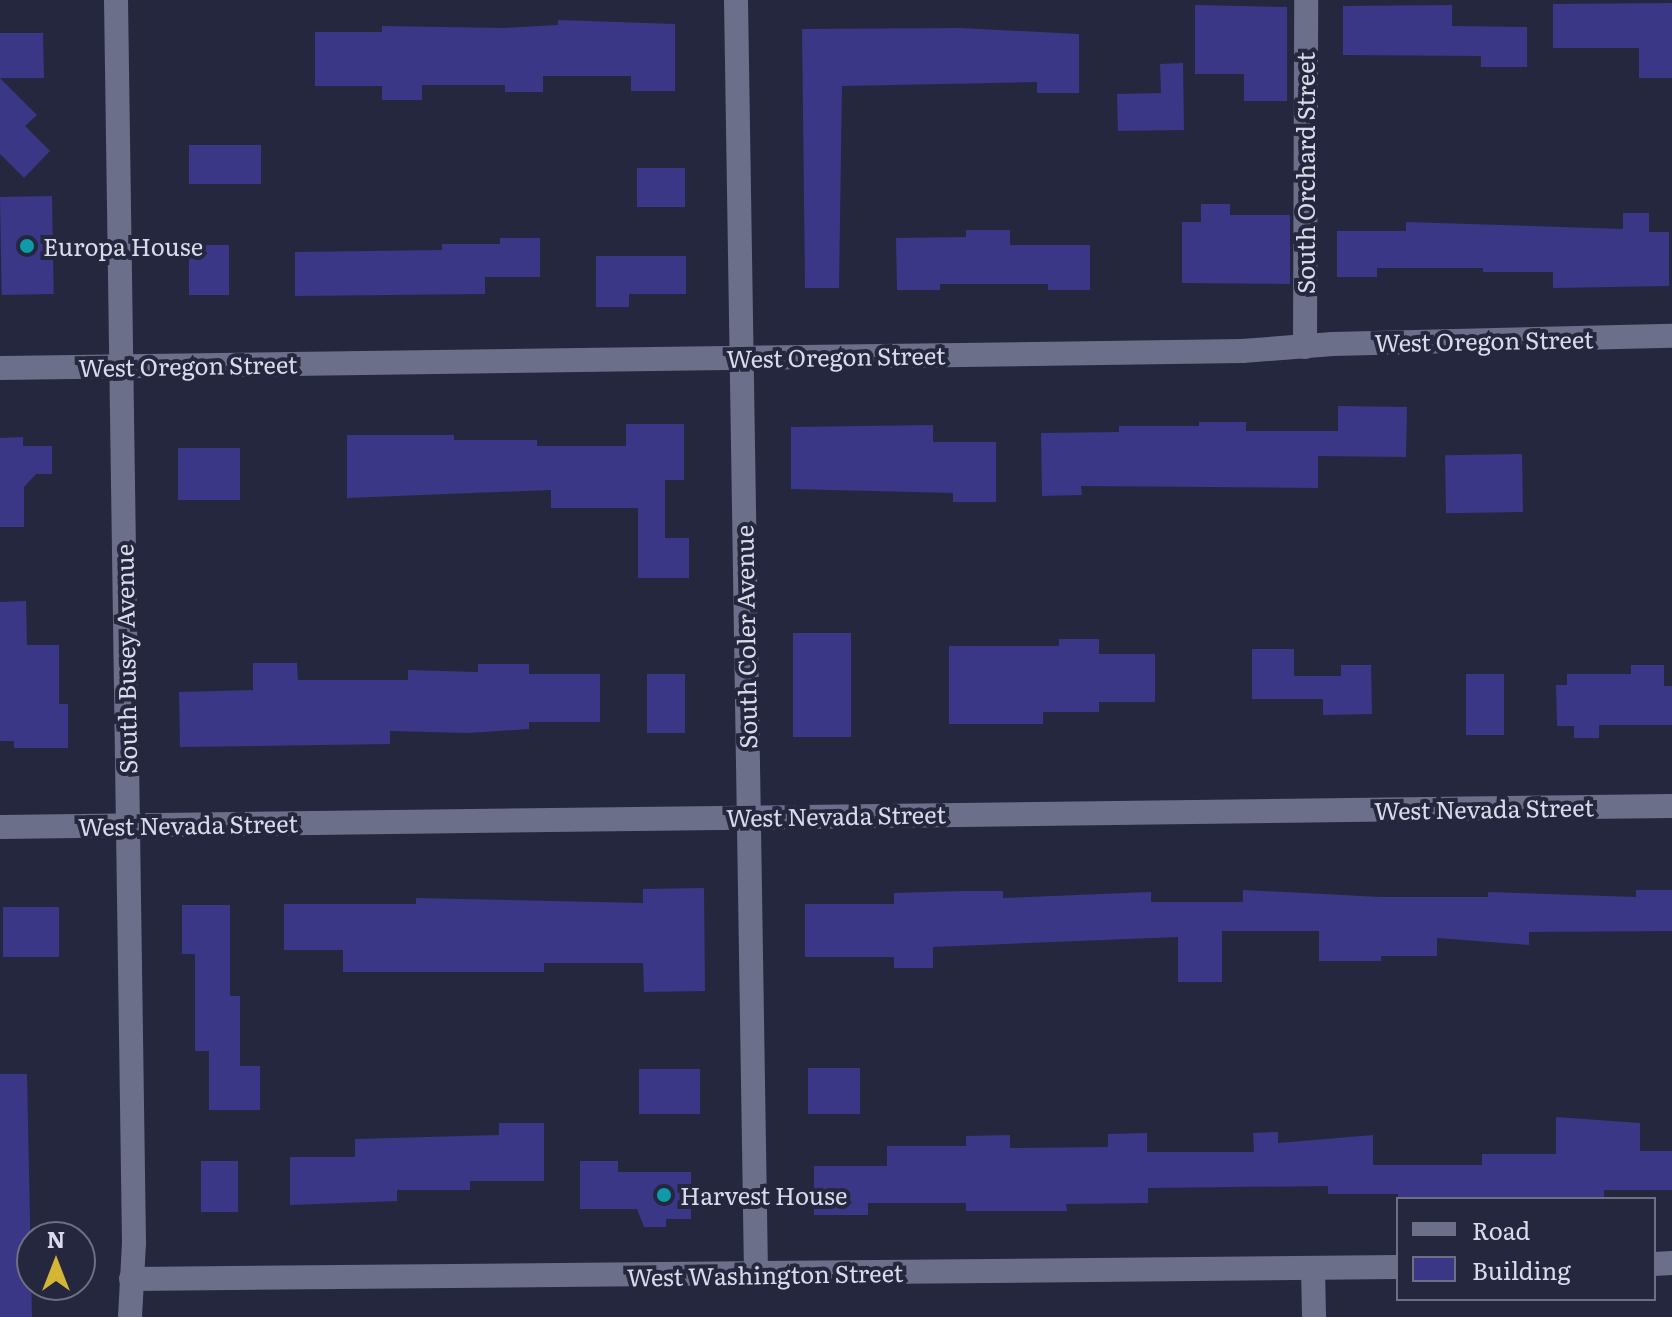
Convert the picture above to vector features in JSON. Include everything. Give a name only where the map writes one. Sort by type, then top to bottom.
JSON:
[{"type":"street","name":"South Busey Avenue","points":[[116,0],[130,1317]]},
{"type":"street","name":"South Coler Avenue","points":[[736,0],[756,1274]]},
{"type":"street","name":"South Orchard Street","points":[[1305,347],[1306,0]]},
{"type":"street","name":"West Oregon Street","points":[[0,368],[741,358],[1672,336]]},
{"type":"street","name":"West Nevada Street","points":[[0,827],[1672,806]]},
{"type":"street","name":"West Washington Street","points":[[131,1279],[1396,1267]]},
{"type":"street","points":[[1313,1268],[1314,1317]]},
{"type":"building","points":[[1672,3],[1672,78],[1639,78],[1639,48],[1553,48],[1553,4]]},
{"type":"building","points":[[1195,5],[1287,7],[1287,101],[1244,101],[1244,74],[1195,74]]},
{"type":"building","points":[[1452,5],[1452,26],[1527,27],[1527,67],[1481,67],[1481,56],[1343,55],[1343,6]]},
{"type":"building","points":[[558,20],[675,24],[675,91],[631,91],[631,76],[543,76],[543,92],[505,92],[505,85],[422,85],[422,100],[382,100],[382,86],[315,86],[315,32],[382,32],[382,26],[505,28],[558,25]]},
{"type":"building","points":[[960,28],[1079,34],[1079,93],[1037,93],[1037,82],[842,86],[839,288],[805,288],[802,29]]},
{"type":"building","points":[[0,33],[43,33],[44,78],[0,78]]},
{"type":"building","points":[[1183,63],[1184,130],[1118,131],[1117,94],[1161,93],[1160,64]]},
{"type":"building","name":"Europa House","points":[[0,78],[37,115],[25,126],[50,151],[24,178],[0,154]]},
{"type":"building","points":[[189,145],[261,145],[261,184],[189,184]]},
{"type":"building","points":[[637,168],[685,168],[685,207],[637,207]]},
{"type":"building","name":"Europa House","points":[[52,196],[54,294],[2,295],[0,197]]},
{"type":"building","points":[[1201,204],[1230,204],[1230,215],[1290,215],[1290,284],[1182,283],[1182,222],[1201,222]]},
{"type":"building","points":[[1623,213],[1649,213],[1649,232],[1669,232],[1669,286],[1553,288],[1553,272],[1483,272],[1483,268],[1377,268],[1377,277],[1337,277],[1337,231],[1406,231],[1406,222],[1623,229]]},
{"type":"building","points":[[966,230],[1010,230],[1010,245],[1090,245],[1090,290],[1048,290],[1048,284],[940,284],[940,290],[897,290],[896,238],[966,237]]},
{"type":"building","points":[[500,238],[540,238],[540,277],[485,277],[485,294],[295,296],[295,252],[442,250],[442,244],[500,244]]},
{"type":"building","points":[[189,245],[229,245],[229,295],[189,295]]},
{"type":"building","points":[[596,256],[686,256],[686,294],[629,294],[629,307],[596,307]]},
{"type":"building","points":[[1338,406],[1407,407],[1406,457],[1318,456],[1318,488],[1081,486],[1082,495],[1042,496],[1041,433],[1119,432],[1119,426],[1199,426],[1199,422],[1246,422],[1246,431],[1338,431]]},
{"type":"building","points":[[626,424],[684,424],[684,480],[665,480],[665,538],[689,538],[689,578],[638,578],[638,508],[551,508],[551,490],[347,498],[347,435],[454,435],[454,440],[537,440],[537,446],[626,446]]},
{"type":"building","points":[[933,425],[933,442],[996,442],[996,502],[953,502],[953,493],[791,489],[791,427]]},
{"type":"building","points":[[23,437],[23,446],[52,446],[52,474],[36,474],[24,487],[24,527],[0,527],[0,438]]},
{"type":"building","points":[[178,448],[240,448],[240,500],[178,500]]},
{"type":"building","points":[[1522,454],[1523,512],[1446,513],[1445,455]]},
{"type":"building","points":[[26,601],[27,645],[59,645],[59,704],[68,704],[68,748],[14,748],[14,741],[0,741],[0,602]]},
{"type":"building","points":[[793,633],[851,633],[851,737],[793,737]]},
{"type":"building","points":[[1059,639],[1099,639],[1099,654],[1155,654],[1155,702],[1099,702],[1099,712],[1043,712],[1043,724],[949,724],[949,646],[1059,646]]},
{"type":"building","points":[[1252,649],[1294,649],[1294,676],[1341,676],[1341,665],[1371,665],[1372,714],[1323,715],[1323,699],[1252,699]]},
{"type":"building","points":[[253,663],[297,663],[298,680],[408,680],[408,670],[478,672],[478,664],[529,664],[529,674],[600,674],[600,722],[529,722],[529,729],[468,733],[390,731],[390,744],[180,747],[179,692],[253,690]]},
{"type":"building","points":[[1631,665],[1664,665],[1664,686],[1672,686],[1672,725],[1599,725],[1599,738],[1574,738],[1574,726],[1557,726],[1556,685],[1567,685],[1567,674],[1631,674]]},
{"type":"building","points":[[647,674],[685,674],[685,733],[647,733]]},
{"type":"building","points":[[1466,674],[1504,674],[1504,735],[1466,735]]},
{"type":"building","points":[[704,888],[705,991],[644,992],[643,963],[544,963],[544,972],[343,972],[343,950],[284,950],[284,904],[416,904],[416,898],[643,903],[643,889]]},
{"type":"building","points":[[1243,890],[1381,897],[1488,897],[1488,892],[1636,897],[1636,890],[1672,890],[1672,931],[1529,932],[1529,945],[1437,938],[1437,956],[1381,956],[1381,961],[1319,961],[1319,931],[1222,931],[1222,982],[1178,982],[1178,937],[933,947],[933,968],[894,968],[894,957],[805,957],[805,904],[894,904],[894,893],[963,891],[1003,891],[1003,898],[1151,892],[1151,902],[1243,902]]},
{"type":"building","points":[[182,905],[230,905],[230,996],[240,996],[240,1066],[260,1066],[260,1110],[209,1110],[209,1051],[195,1051],[195,954],[182,954]]},
{"type":"building","points":[[3,907],[59,907],[59,957],[3,957]]},
{"type":"building","points":[[808,1068],[860,1068],[860,1114],[808,1114]]},
{"type":"building","points":[[639,1069],[700,1069],[700,1114],[639,1114]]},
{"type":"building","points":[[0,1074],[27,1074],[30,1221],[16,1221],[16,1301],[32,1301],[32,1317],[0,1317]]},
{"type":"building","points":[[1556,1117],[1640,1123],[1640,1151],[1672,1151],[1672,1190],[1604,1190],[1604,1197],[1398,1197],[1398,1194],[1328,1194],[1328,1186],[1148,1188],[1148,1203],[1066,1204],[1067,1211],[966,1211],[966,1203],[868,1203],[868,1215],[814,1215],[814,1166],[887,1166],[887,1146],[966,1146],[966,1136],[1010,1135],[1010,1148],[1108,1147],[1108,1134],[1147,1133],[1147,1152],[1254,1152],[1253,1133],[1278,1132],[1278,1143],[1373,1135],[1373,1165],[1482,1165],[1482,1154],[1556,1154]]},
{"type":"building","points":[[499,1123],[544,1123],[544,1181],[470,1181],[470,1190],[397,1190],[397,1201],[290,1205],[290,1157],[355,1157],[355,1139],[499,1135]]},
{"type":"building","points":[[201,1161],[238,1161],[238,1212],[201,1212]]},
{"type":"building","points":[[580,1161],[618,1161],[618,1172],[691,1172],[691,1219],[666,1219],[666,1227],[644,1227],[637,1209],[580,1209]]},
{"type":"place","name":"Europa House","points":[[27,246]]},
{"type":"place","name":"Harvest House","points":[[664,1195]]}]
